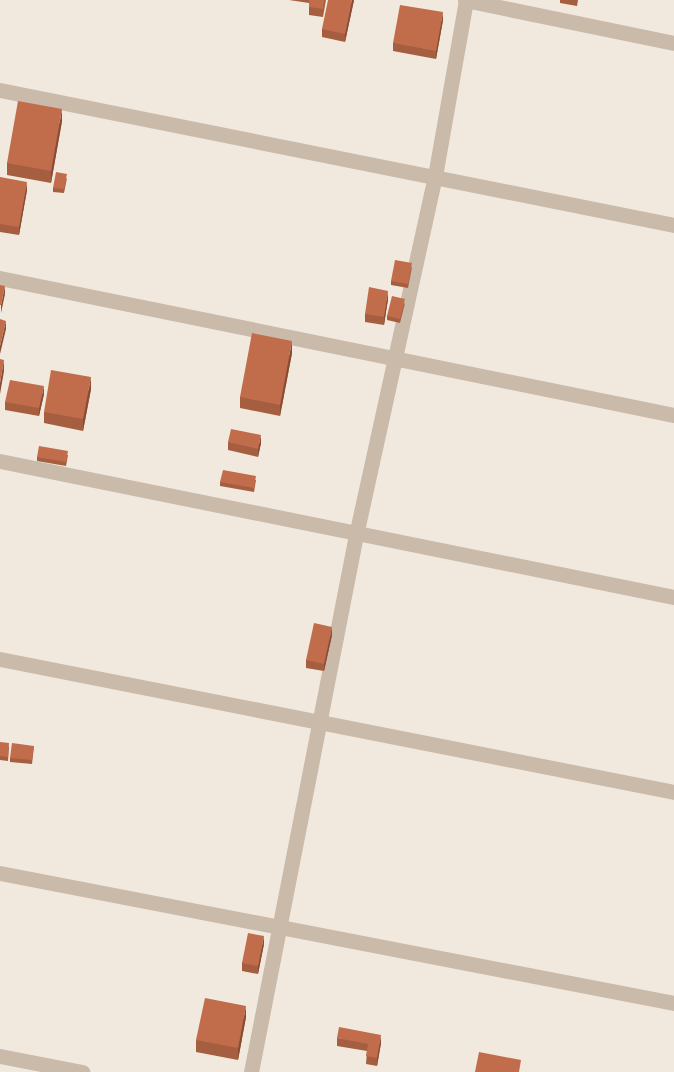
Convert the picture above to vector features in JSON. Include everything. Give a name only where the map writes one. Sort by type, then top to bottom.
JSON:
[{"type":"street","points":[[251,1072],[322,722],[356,535],[435,176],[465,0],[674,43]]},
{"type":"street","points":[[0,90],[674,225]]},
{"type":"street","points":[[0,278],[395,361],[674,415]]},
{"type":"street","points":[[0,461],[356,535],[674,597]]},
{"type":"street","points":[[0,659],[674,792]]},
{"type":"street","points":[[0,873],[279,930],[674,1003]]},
{"type":"street","points":[[0,1056],[82,1072]]},
{"type":"building","points":[[309,0],[324,0],[323,9],[309,7]]},
{"type":"building","points":[[328,0],[352,0],[345,34],[322,29]]},
{"type":"building","points":[[400,5],[443,12],[436,51],[393,43]]},
{"type":"building","points":[[18,101],[62,109],[51,171],[7,163]]},
{"type":"building","points":[[56,172],[67,174],[64,189],[53,188]]},
{"type":"building","points":[[0,177],[27,182],[19,227],[0,224]]},
{"type":"building","points":[[395,260],[412,263],[408,284],[391,281]]},
{"type":"building","points":[[0,285],[5,286],[1,305],[0,305]]},
{"type":"building","points":[[369,287],[388,291],[384,317],[365,314]]},
{"type":"building","points":[[392,296],[405,299],[400,319],[387,316]]},
{"type":"building","points":[[0,319],[6,321],[0,346]]},
{"type":"building","points":[[252,333],[292,341],[280,405],[240,397]]},
{"type":"building","points":[[0,359],[4,360],[0,383]]},
{"type":"building","points":[[51,370],[91,377],[83,419],[44,412]]},
{"type":"building","points":[[10,380],[44,386],[39,408],[5,402]]},
{"type":"building","points":[[231,429],[261,435],[258,449],[228,442]]},
{"type":"building","points":[[39,446],[68,451],[66,462],[37,457]]},
{"type":"building","points":[[223,470],[256,476],[254,488],[220,482]]},
{"type":"building","points":[[314,623],[332,627],[324,664],[306,660]]},
{"type":"building","points":[[0,742],[9,743],[8,757],[0,756]]},
{"type":"building","points":[[12,743],[34,746],[32,760],[10,758]]},
{"type":"building","points":[[248,933],[264,936],[258,966],[242,963]]},
{"type":"building","points":[[205,998],[246,1006],[238,1048],[196,1040]]},
{"type":"building","points":[[339,1027],[381,1035],[377,1058],[366,1056],[368,1044],[337,1038]]},
{"type":"building","points":[[479,1052],[521,1060],[519,1072],[475,1072]]}]
